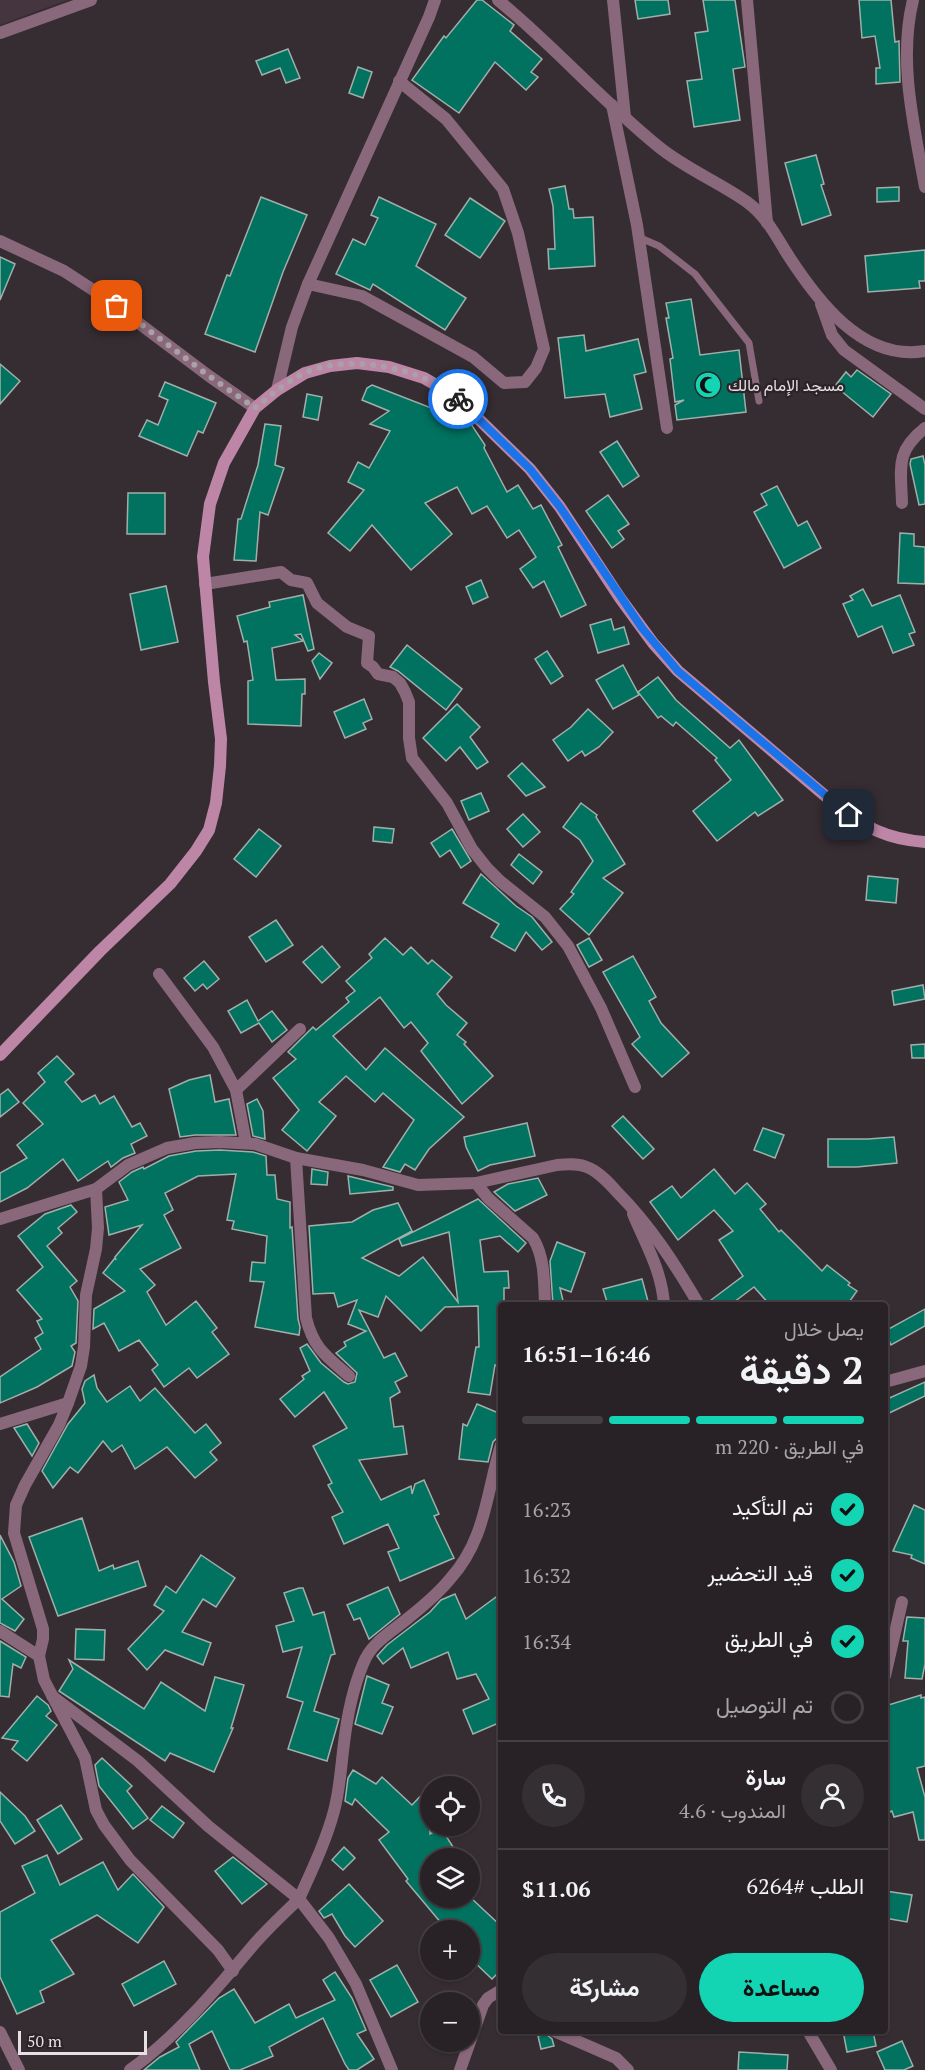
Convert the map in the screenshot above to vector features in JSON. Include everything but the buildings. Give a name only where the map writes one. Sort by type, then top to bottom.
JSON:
[{"type":"main road","points":[[0,1055],[91,959],[170,884],[209,830],[216,803],[221,739],[213,682],[203,557],[210,504],[224,463],[255,408],[277,390],[305,373],[330,366],[357,363],[390,367],[424,378],[455,396],[530,469],[560,507],[646,634],[678,671],[862,825],[901,840],[925,842]]},
{"type":"street","points":[[0,33],[91,0]]},
{"type":"street","points":[[277,390],[292,327],[308,284],[435,0]]},
{"type":"street","points":[[498,0],[625,117],[675,159],[748,202],[767,223],[819,300],[845,325],[878,346],[893,351],[910,354],[925,351]]},
{"type":"street","points":[[614,0],[625,117]]},
{"type":"street","points":[[747,0],[767,223]]},
{"type":"street","points":[[925,4],[914,0],[909,19],[908,58],[912,108],[925,187]]},
{"type":"street","points":[[308,284],[362,296],[473,357],[504,383],[525,382],[536,368],[544,349],[518,233],[503,189],[446,119],[399,81]]},
{"type":"street","points":[[612,105],[630,188],[667,428]]},
{"type":"street","points":[[0,241],[64,271],[94,290],[255,408]]},
{"type":"street","points":[[819,300],[832,335],[844,350],[925,409]]},
{"type":"street","points":[[902,503],[900,459],[909,444],[925,428]]},
{"type":"street","points":[[205,584],[281,572],[291,580],[307,583],[317,603],[346,627],[369,636],[367,663],[378,674],[388,675],[400,683],[409,702],[409,738],[412,758],[447,803],[460,830],[487,868],[545,917],[568,946],[601,1008],[635,1087]]},
{"type":"street","points":[[159,974],[213,1047],[236,1090],[246,1143]]},
{"type":"street","points":[[236,1090],[300,1029]]},
{"type":"street","points":[[0,1219],[96,1189],[128,1165],[167,1148],[220,1142],[255,1144],[296,1158],[363,1170],[418,1185],[476,1183],[556,1165],[580,1165],[602,1176],[627,1202],[654,1234],[697,1302]]},
{"type":"street","points":[[296,1158],[308,1326],[317,1348],[349,1377]]},
{"type":"street","points":[[476,1183],[488,1198],[533,1238],[538,1246],[543,1268],[544,1302]]},
{"type":"street","points":[[96,1189],[98,1228],[86,1296],[81,1366],[59,1425],[16,1505],[14,1520],[16,1542],[43,1629],[39,1656],[44,1680],[84,1758],[96,1810],[104,1825],[130,1860],[218,1950],[232,1971]]},
{"type":"street","points":[[627,1202],[653,1255],[662,1283],[664,1302]]},
{"type":"street","points":[[888,1381],[925,1371]]},
{"type":"street","points":[[0,1424],[68,1402]]},
{"type":"street","points":[[130,2070],[147,2058],[186,2021],[251,1948],[299,1899],[328,1833],[335,1809],[344,1741],[363,1663],[377,1642],[429,1600],[450,1580],[463,1563],[475,1543],[484,1519],[498,1456]]},
{"type":"street","points":[[888,1663],[902,1602]]},
{"type":"street","points":[[0,1631],[39,1656]]},
{"type":"street","points":[[52,1696],[138,1761],[208,1826],[299,1899],[329,1938],[356,1984],[392,2070]]},
{"type":"street","points":[[460,2070],[483,2005],[488,1998],[498,1992]]},
{"type":"street","points":[[0,2032],[19,2070]]},
{"type":"street","points":[[561,2034],[616,2058],[628,2070]]},
{"type":"street","points":[[810,2034],[831,2070]]},
{"type":"lane","points":[[638,237],[659,246],[695,274],[749,343],[759,402]]},
{"type":"shaded area","points":[[0,0],[67,0],[0,25]]},
{"type":"way so far","points":[[117,306],[255,408],[277,390],[305,373],[330,366],[357,363],[390,367],[424,378],[458,399]]},
{"type":"place","name":"مسجد الإمام مالك","points":[[708,385]]},
{"type":"route","points":[[458,399],[530,469],[560,507],[620,598],[653,643],[678,671],[849,815]]}]
